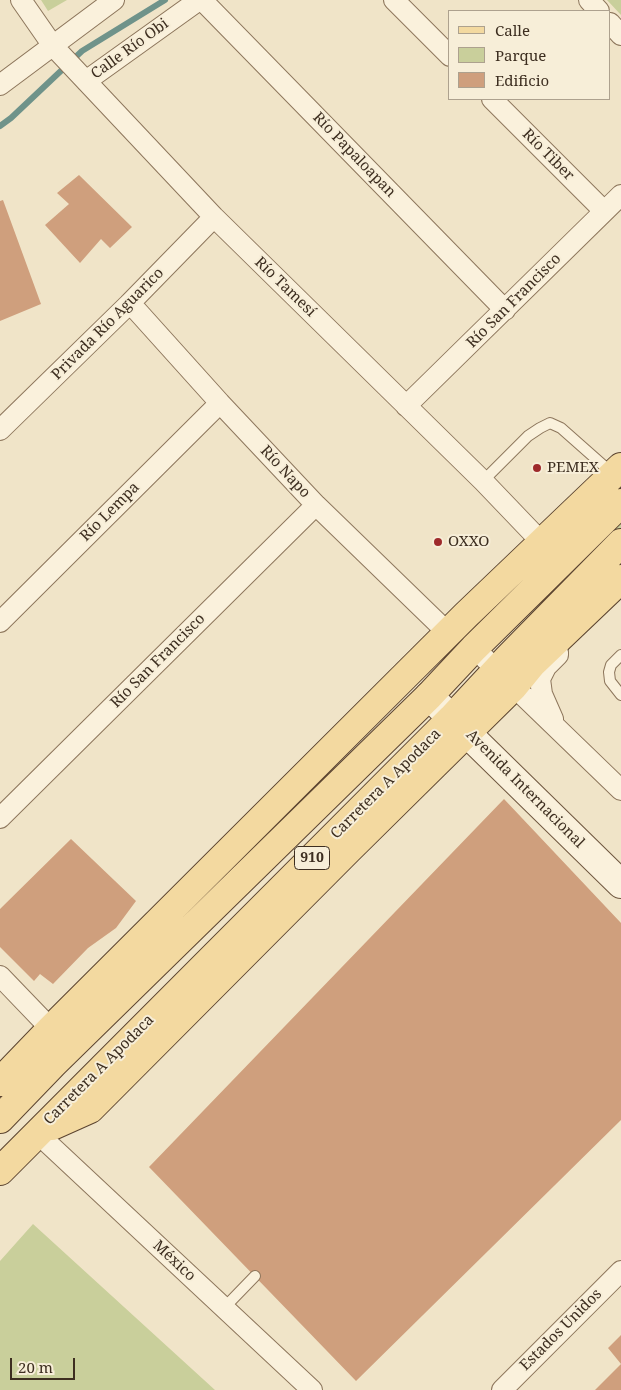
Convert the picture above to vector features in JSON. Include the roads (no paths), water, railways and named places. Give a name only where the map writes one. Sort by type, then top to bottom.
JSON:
[{"type":"main road","points":[[0,1082],[448,633],[542,543],[618,474]]},
{"type":"main road","name":"910","points":[[0,1119],[53,1064],[429,696],[621,504]]},
{"type":"main road","name":"Carretera A Apodaca","points":[[0,1171],[36,1133],[459,725],[513,670],[621,543]]},
{"type":"main road","points":[[480,643],[513,670],[558,640],[621,579]]},
{"type":"main road","name":"Avenida Internacional","points":[[429,696],[621,884]]},
{"type":"street","name":"Río Tamesí","points":[[21,0],[56,50],[214,217],[483,481],[561,562]]},
{"type":"street","points":[[0,85],[56,50],[114,0]]},
{"type":"street","name":"Calle Río Obi","points":[[82,78],[201,0]]},
{"type":"street","name":"Río Papaloapan","points":[[201,0],[506,310]]},
{"type":"street","points":[[394,0],[448,54]]},
{"type":"street","points":[[589,0],[598,10]]},
{"type":"street","points":[[611,24],[621,35]]},
{"type":"street","name":"Río Tiber","points":[[493,100],[604,211]]},
{"type":"street","name":"Río San Francisco","points":[[406,406],[506,310],[621,195]]},
{"type":"street","name":"Privada Río Aguarico","points":[[0,430],[130,303],[214,217]]},
{"type":"street","name":"Río Napo","points":[[130,303],[220,403],[316,505],[448,633]]},
{"type":"street","name":"Río Lempa","points":[[0,622],[220,403]]},
{"type":"street","name":"Río San Francisco","points":[[0,818],[316,505]]},
{"type":"street","points":[[558,640],[558,654],[546,667],[540,679],[542,694],[550,713],[562,733]]},
{"type":"street","points":[[513,670],[562,733],[621,790]]},
{"type":"street","points":[[0,976],[51,1029]]},
{"type":"street","name":"México","points":[[36,1133],[312,1390]]},
{"type":"street","name":"Estados Unidos","points":[[502,1390],[621,1271]]},
{"type":"lane","points":[[483,481],[528,436],[550,423],[562,428],[618,474]]},
{"type":"lane","points":[[621,655],[611,665],[609,672],[610,681],[621,695]]},
{"type":"lane","points":[[224,1308],[255,1276]]},
{"type":"waterway","points":[[0,126],[11,118],[82,51],[165,0]]},
{"type":"place","name":"PEMEX","points":[[537,468]]},
{"type":"place","name":"OXXO","points":[[438,542]]}]
